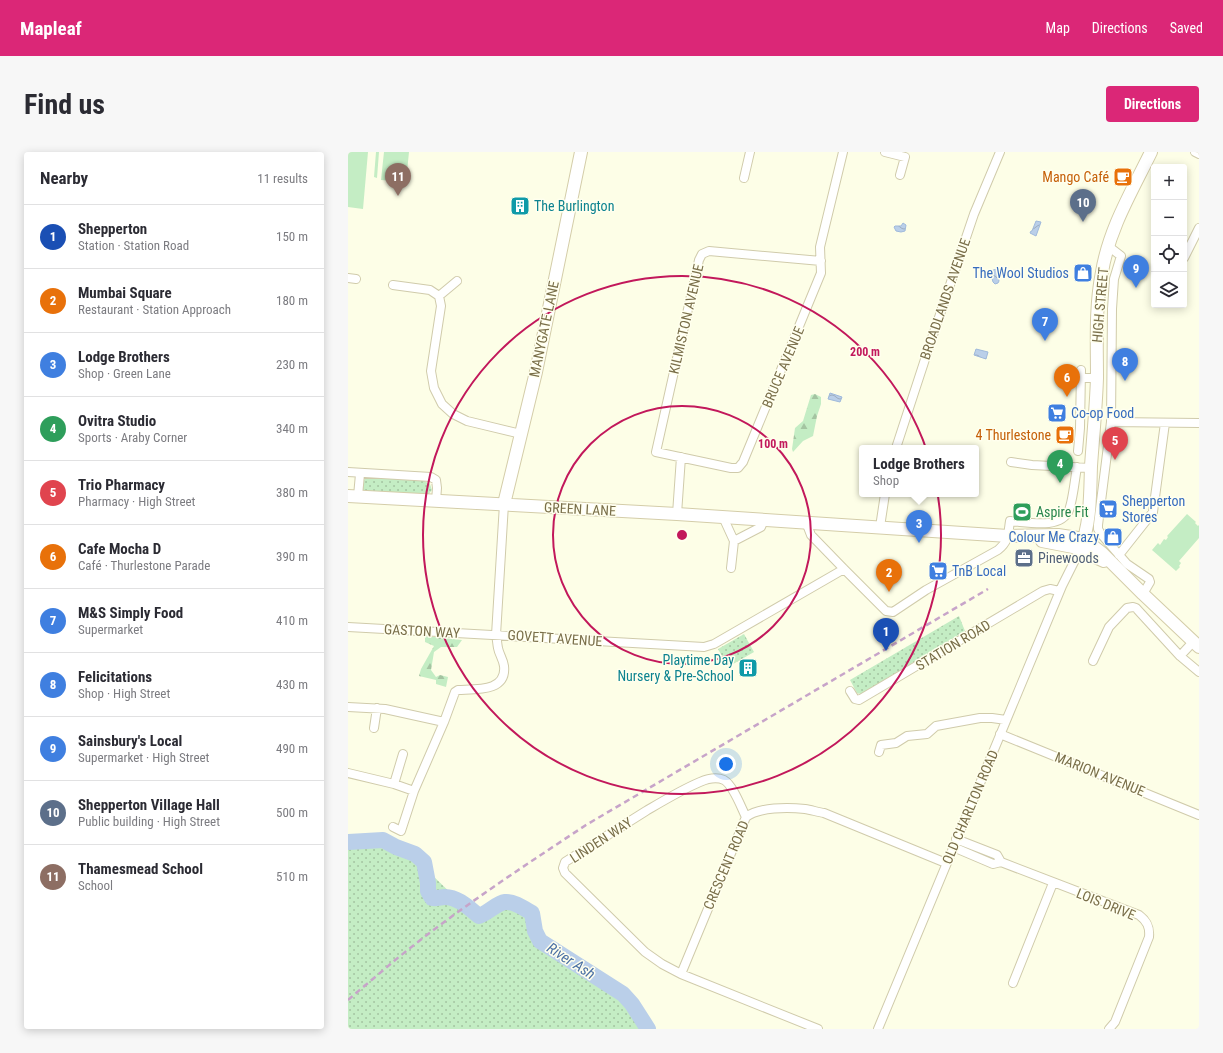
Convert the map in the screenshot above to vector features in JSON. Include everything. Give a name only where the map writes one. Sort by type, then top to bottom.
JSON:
[{"type":"main road","name":"MANYGATE LANE","points":[[504,504],[547,319],[581,152]]},
{"type":"main road","name":"HIGH STREET","points":[[1078,543],[1079,527],[1091,468],[1095,429],[1098,299],[1101,273],[1116,222],[1151,152]]},
{"type":"main road","name":"GREEN LANE","points":[[353,496],[677,514],[1008,536],[1058,535],[1078,543],[1121,573],[1196,645]]},
{"type":"street","points":[[744,178],[750,152]]},
{"type":"street","name":"BRUCE AVENUE","points":[[681,457],[730,468],[738,468],[743,462],[821,273],[820,247],[843,152]]},
{"type":"street","points":[[885,152],[905,157],[900,175]]},
{"type":"street","name":"BROADLANDS AVENUE","points":[[897,445],[974,214],[1000,152]]},
{"type":"street","points":[[1195,152],[1199,154]]},
{"type":"street","points":[[1187,252],[1199,228]]},
{"type":"street","points":[[1108,246],[1121,256],[1114,279],[1112,308],[1111,422],[1098,529],[1127,564],[1149,578],[1150,582],[1146,598],[1138,611]]},
{"type":"street","name":"KILMISTON AVENUE","points":[[681,457],[656,452],[699,260],[702,254],[709,251],[821,261]]},
{"type":"street","points":[[439,296],[457,281]]},
{"type":"street","points":[[393,286],[430,290],[439,296],[441,306],[431,371],[434,388],[442,404],[454,414],[467,421],[521,434]]},
{"type":"street","points":[[1078,451],[1081,374],[1097,378]]},
{"type":"street","points":[[1111,422],[1199,422]]},
{"type":"street","points":[[1119,555],[1153,512],[1165,423]]},
{"type":"street","points":[[1080,428],[1095,429]]},
{"type":"street","points":[[677,514],[681,457]]},
{"type":"street","points":[[1011,462],[1032,465],[1091,468]]},
{"type":"street","points":[[806,522],[811,535],[886,611],[893,612],[926,590],[998,550],[1004,545],[1008,536],[1010,521],[1045,523],[1055,522],[1063,518],[1069,510],[1077,467]]},
{"type":"street","points":[[348,472],[360,474],[431,477],[436,480],[437,483],[436,501]]},
{"type":"street","name":"GREEN LANE","points":[[353,496],[360,474]]},
{"type":"street","points":[[880,527],[885,497]]},
{"type":"street","name":"GOVETT AVENUE","points":[[504,504],[496,635],[704,647],[714,644],[844,569]]},
{"type":"street","points":[[723,517],[734,541],[731,568]]},
{"type":"street","points":[[734,541],[761,526],[764,520]]},
{"type":"street","name":"OLD CHARLTON ROAD","points":[[878,1029],[1078,543]]},
{"type":"street","name":"STATION ROAD","points":[[850,691],[855,699],[859,700],[1043,591],[1060,588]]},
{"type":"street","points":[[1093,661],[1109,627],[1127,608],[1136,608],[1180,656],[1199,672]]},
{"type":"street","name":"GASTON WAY","points":[[348,627],[496,635]]},
{"type":"street","points":[[393,827],[401,831],[414,791],[444,722],[455,692],[458,690],[490,688],[498,683],[502,678],[504,666],[498,648],[496,635]]},
{"type":"street","points":[[1180,656],[1196,645]]},
{"type":"street","points":[[348,707],[377,708],[444,722]]},
{"type":"street","points":[[374,728],[377,708]]},
{"type":"street","points":[[879,752],[881,745],[896,743],[907,736],[927,734],[936,726],[980,718],[1006,720]]},
{"type":"street","name":"MARION AVENUE","points":[[1000,734],[1199,815]]},
{"type":"street","points":[[394,784],[403,754]]},
{"type":"street","points":[[348,773],[394,784],[414,791]]},
{"type":"street","name":"LINDEN WAY","points":[[681,974],[662,964],[645,952],[565,873],[563,868],[565,862],[665,800],[700,781],[708,779],[724,780],[730,785],[746,817]]},
{"type":"street","name":"CRESCENT ROAD","points":[[681,974],[746,817],[758,810],[785,808],[805,809],[824,813],[946,863]]},
{"type":"street","name":"LOIS DRIVE","points":[[956,839],[997,855],[1001,862]]},
{"type":"street","name":"LOIS DRIVE","points":[[953,847],[994,864],[1001,862],[1138,915],[1144,920],[1150,930],[1149,937],[1115,1022],[1109,1029]]},
{"type":"street","points":[[1013,983],[1053,883]]},
{"type":"street","points":[[681,974],[818,1029]]},
{"type":"green space","points":[[348,152],[368,152],[363,209],[348,207]]},
{"type":"green space","points":[[376,152],[379,152],[377,178],[374,177]]},
{"type":"green space","points":[[384,152],[409,152],[406,182],[381,180]]},
{"type":"green space","points":[[815,394],[821,397],[821,404],[813,436],[803,441],[793,452],[792,449],[795,428],[803,421],[811,395]]},
{"type":"green space","points":[[372,477],[424,481],[430,484],[432,490],[428,495],[365,493],[362,490],[361,483],[365,479]]},
{"type":"green space","points":[[1187,514],[1196,522],[1195,523],[1198,526],[1199,525],[1199,538],[1179,561],[1181,563],[1179,566],[1180,567],[1176,571],[1152,550],[1158,543],[1160,545],[1164,539],[1166,540],[1168,537],[1167,536]]},
{"type":"green space","points":[[959,616],[965,631],[861,694],[857,693],[850,680]]},
{"type":"green space","points":[[744,634],[754,652],[728,667],[718,649]]},
{"type":"green space","points":[[425,636],[462,640],[457,647],[441,647],[434,652],[431,670],[436,677],[440,675],[448,677],[446,687],[436,684],[436,680],[419,676],[421,669],[434,646],[425,642]]},
{"type":"green space","points":[[383,840],[399,843],[460,902],[479,916],[505,902],[516,904],[532,913],[535,931],[540,941],[623,994],[632,1004],[648,1029],[348,1029],[348,842]]},
{"type":"water","points":[[1036,221],[1041,222],[1036,236],[1030,233]]},
{"type":"water","points":[[903,223],[906,225],[905,231],[896,231],[894,227],[901,226]]},
{"type":"water","points":[[997,269],[999,281],[995,284],[990,271]]},
{"type":"water","points":[[976,349],[988,352],[986,359],[974,355]]},
{"type":"water","points":[[830,393],[842,397],[840,402],[828,399]]},
{"type":"waterway","name":"River Ash","points":[[348,842],[383,840],[396,847],[415,854],[424,862],[428,891],[432,898],[450,897],[463,904],[479,916],[505,902],[523,907],[532,913],[535,931],[540,941],[623,994],[632,1004],[648,1029]]},
{"type":"railway","points":[[348,1000],[394,961],[488,890],[586,825],[988,589]]},
{"type":"place","name":"Mango Café","points":[[1123,177]]},
{"type":"place","name":"Thamesmead School","points":[[398,196]]},
{"type":"place","name":"The Burlington","points":[[520,206]]},
{"type":"place","name":"Shepperton Village Hall","points":[[1083,222]]},
{"type":"place","name":"The Wool Studios","points":[[1083,273]]},
{"type":"place","name":"Sainsbury's Local","points":[[1136,288]]},
{"type":"place","name":"M&S Simply Food","points":[[1045,341]]},
{"type":"place","name":"Felicitations","points":[[1125,381]]},
{"type":"place","name":"Cafe Mocha D","points":[[1067,397]]},
{"type":"place","name":"Co-op Food","points":[[1057,413]]},
{"type":"place","name":"4 Thurlestone","points":[[1065,435]]},
{"type":"place","name":"Trio Pharmacy","points":[[1115,460]]},
{"type":"place","name":"Ovitra Studio","points":[[1060,483]]},
{"type":"place","name":"Shepperton Stores","points":[[1108,509]]},
{"type":"place","name":"Aspire Fit","points":[[1022,512]]},
{"type":"place","name":"Colour Me Crazy","points":[[1113,537]]},
{"type":"place","name":"Lodge Brothers","points":[[919,543]]},
{"type":"place","name":"Pinewoods","points":[[1024,558]]},
{"type":"place","name":"TnB Local","points":[[938,571]]},
{"type":"place","name":"Mumbai Square","points":[[889,592]]},
{"type":"place","name":"Shepperton","points":[[886,651]]},
{"type":"place","name":"Playtime Day Nursery & Pre-School","points":[[748,668]]}]
